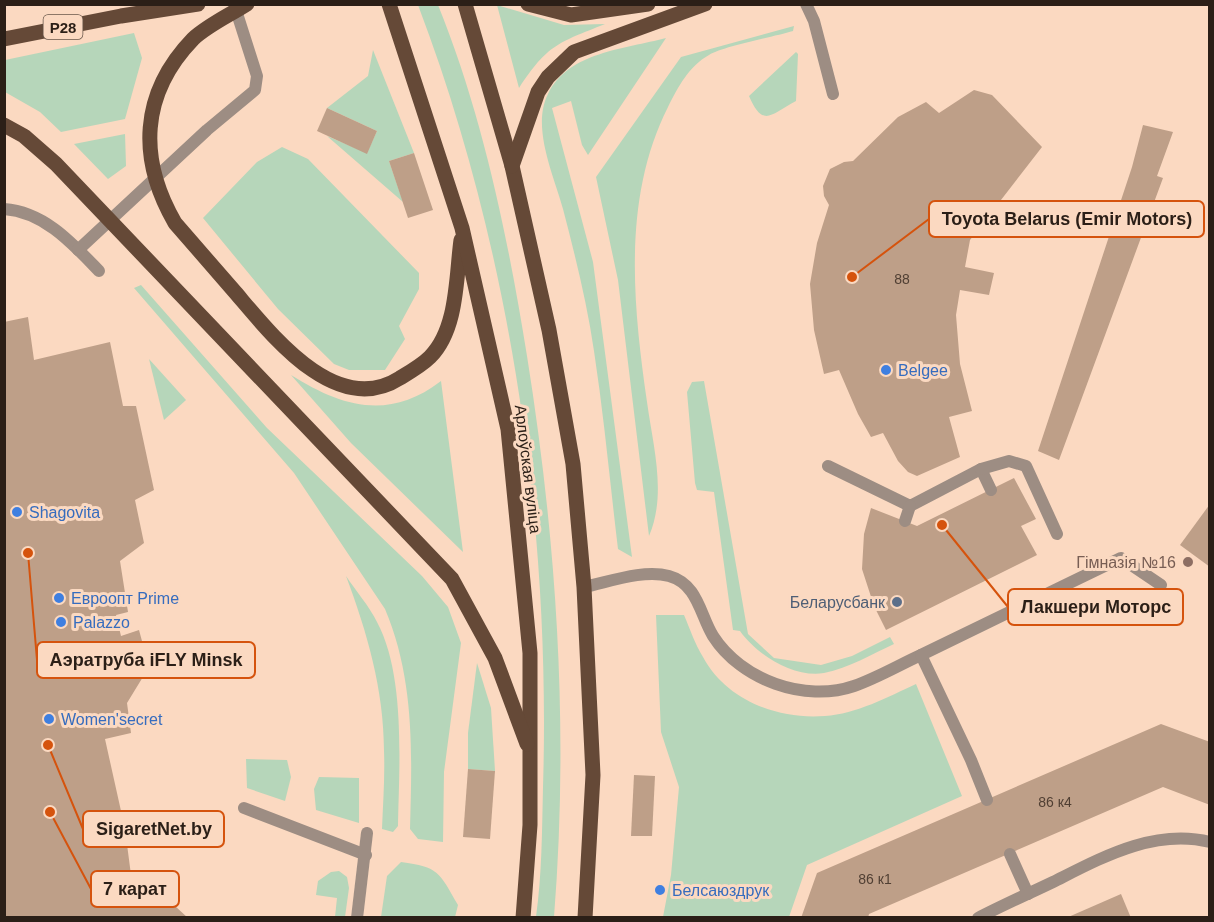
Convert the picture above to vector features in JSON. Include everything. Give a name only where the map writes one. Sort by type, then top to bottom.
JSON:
[{"type":"main road","name":"Р28","points":[[4,39],[121,16],[198,4]]},
{"type":"main road","points":[[247,4],[195,38],[170,67],[157,93],[150,119],[149,152],[164,204],[175,223],[281,346],[312,370],[354,387],[364,388],[391,384],[414,370],[431,356],[448,326],[462,228]]},
{"type":"main road","name":"Арлоўская вуліца","points":[[389,4],[462,228],[508,429],[530,653],[532,758],[523,918]]},
{"type":"main road","points":[[465,4],[512,166],[549,330],[573,464],[584,587],[593,775],[585,918]]},
{"type":"main road","points":[[528,4],[571,15],[648,4]]},
{"type":"main road","points":[[512,166],[538,92],[548,77],[574,52],[705,4]]},
{"type":"main road","points":[[4,125],[24,136],[56,164],[280,396],[452,579],[495,658],[532,758]]},
{"type":"lane","points":[[78,249],[207,130],[255,90],[257,76],[234,4]]},
{"type":"lane","points":[[806,4],[814,21],[833,94]]},
{"type":"lane","points":[[4,209],[34,216],[56,229],[99,271]]},
{"type":"lane","points":[[905,521],[910,506],[981,469],[1009,460],[1026,466],[1058,534]]},
{"type":"lane","points":[[828,466],[910,506]]},
{"type":"lane","points":[[981,469],[991,490]]},
{"type":"lane","points":[[584,587],[651,574],[669,576],[683,583],[698,601],[713,636],[735,661],[769,682],[795,689],[824,691],[853,686],[921,656],[1120,558],[1161,585]]},
{"type":"lane","points":[[921,656],[971,760],[987,800]]},
{"type":"lane","points":[[244,808],[366,855]]},
{"type":"lane","points":[[357,918],[367,833]]},
{"type":"lane","points":[[978,918],[997,913],[1028,894],[1113,853],[1152,841],[1193,838],[1209,842]]},
{"type":"lane","points":[[1010,854],[1028,894]]},
{"type":"green space","points":[[418,5],[438,5],[468,90],[502,222],[527,356],[546,496],[557,636],[560,776],[554,917],[536,917],[541,852],[544,689],[540,589],[531,490],[518,390],[501,291],[478,194],[450,98]]},
{"type":"green space","points":[[497,5],[564,25],[605,24],[555,47],[538,62],[519,88]]},
{"type":"green space","points":[[794,26],[793,31],[726,48],[702,60],[680,85],[653,142],[643,178],[637,215],[635,252],[638,328],[658,487],[657,504],[649,536],[618,280],[596,177],[681,57]]},
{"type":"green space","points":[[134,33],[142,58],[125,119],[61,132],[40,112],[5,92],[5,60]]},
{"type":"green space","points":[[666,38],[588,155],[582,145],[571,101],[552,108],[593,262],[632,557],[618,549],[591,333],[572,244],[546,152],[542,121],[543,107],[548,94],[557,80],[569,69],[599,54]]},
{"type":"green space","points":[[373,50],[414,153],[389,161],[403,202],[327,136],[367,153],[377,131],[327,108],[368,76]]},
{"type":"green space","points":[[796,52],[798,54],[796,101],[773,114],[763,115],[754,106],[749,96]]},
{"type":"green space","points":[[125,134],[126,166],[108,179],[74,144]]},
{"type":"green space","points":[[282,147],[308,159],[419,273],[419,289],[399,326],[405,339],[385,370],[349,370],[334,364],[278,309],[203,218],[257,162]]},
{"type":"green space","points":[[141,285],[267,428],[422,576],[448,607],[461,643],[444,772],[443,842],[418,839],[410,829],[411,745],[407,690],[395,636],[385,609],[294,473],[134,288]]},
{"type":"green space","points":[[149,359],[186,400],[164,420]]},
{"type":"green space","points":[[291,375],[329,395],[347,402],[366,405],[384,405],[403,401],[422,394],[441,381],[463,552],[351,443]]},
{"type":"green space","points":[[704,381],[748,634],[774,658],[821,665],[852,656],[890,637],[894,644],[842,668],[812,674],[777,663],[756,648],[740,631],[733,630],[714,492],[697,490],[695,483],[687,392],[692,382]]},
{"type":"green space","points":[[346,576],[377,622],[393,668],[399,722],[399,750],[398,826],[393,832],[382,829],[384,751],[378,684],[361,618]]},
{"type":"green space","points":[[656,615],[684,615],[703,657],[725,685],[739,696],[755,704],[789,715],[837,715],[872,704],[916,684],[962,796],[807,865],[789,917],[663,917],[671,875],[679,787],[661,732]]},
{"type":"green space","points":[[477,663],[491,708],[495,771],[468,769],[468,733]]},
{"type":"green space","points":[[246,759],[287,760],[291,777],[285,801],[247,788]]},
{"type":"green space","points":[[319,777],[359,778],[359,823],[316,810],[314,789]]},
{"type":"green space","points":[[401,862],[431,869],[442,878],[458,905],[455,917],[381,917],[387,876]]},
{"type":"green space","points":[[339,871],[347,877],[349,888],[345,917],[335,917],[337,898],[316,895],[318,881],[331,872]]},
{"type":"building","points":[[974,90],[992,95],[1042,147],[970,240],[965,267],[994,273],[989,295],[960,290],[956,315],[960,364],[972,411],[949,417],[960,457],[917,476],[908,472],[898,461],[883,433],[871,437],[858,414],[839,370],[824,374],[814,330],[810,284],[817,243],[829,205],[824,196],[823,186],[830,169],[844,162],[853,161],[898,117],[926,102],[939,113]]},
{"type":"building","points":[[327,108],[377,131],[367,154],[317,131]]},
{"type":"building","points":[[1143,125],[1173,132],[1157,176],[1163,178],[1059,460],[1038,451],[1132,167]]},
{"type":"building","points":[[414,153],[433,210],[408,218],[389,161]]},
{"type":"building","name":"Palazzo","points":[[28,317],[34,360],[110,342],[123,406],[136,406],[154,490],[135,500],[144,543],[120,561],[128,612],[116,615],[121,636],[139,630],[149,667],[127,703],[131,733],[105,739],[125,829],[131,875],[163,895],[188,918],[4,918],[4,322]]},
{"type":"building","points":[[1014,478],[1036,519],[1021,526],[1037,555],[886,630],[874,606],[862,569],[864,534],[871,508],[917,526]]},
{"type":"building","points":[[1210,504],[1210,567],[1180,545]]},
{"type":"building","points":[[1161,724],[1210,742],[1210,805],[1163,787],[869,914],[868,918],[801,918],[817,873]]},
{"type":"building","points":[[468,769],[495,771],[490,839],[463,837]]},
{"type":"building","points":[[634,775],[655,776],[652,836],[631,836]]},
{"type":"building","points":[[1121,894],[1131,918],[1066,918]]},
{"type":"place","name":"Toyota Belarus (Emir Motors)","points":[[852,277]]},
{"type":"place","name":"Belgee","points":[[886,370]]},
{"type":"place","name":"Shagovita","points":[[17,512]]},
{"type":"place","name":"Лакшери Моторс","points":[[942,525]]},
{"type":"place","name":"Аэратруба iFLY Minsk","points":[[28,553]]},
{"type":"place","name":"Гімназія №16","points":[[1188,562]]},
{"type":"place","name":"Евроопт Prime","points":[[59,598]]},
{"type":"place","name":"Беларусбанк","points":[[897,602]]},
{"type":"place","name":"Palazzo","points":[[61,622]]},
{"type":"place","name":"Women'secret","points":[[49,719]]},
{"type":"place","name":"SigaretNet.by","points":[[48,745]]},
{"type":"place","name":"7 карат","points":[[50,812]]},
{"type":"place","name":"Белсаюздрук","points":[[660,890]]}]
